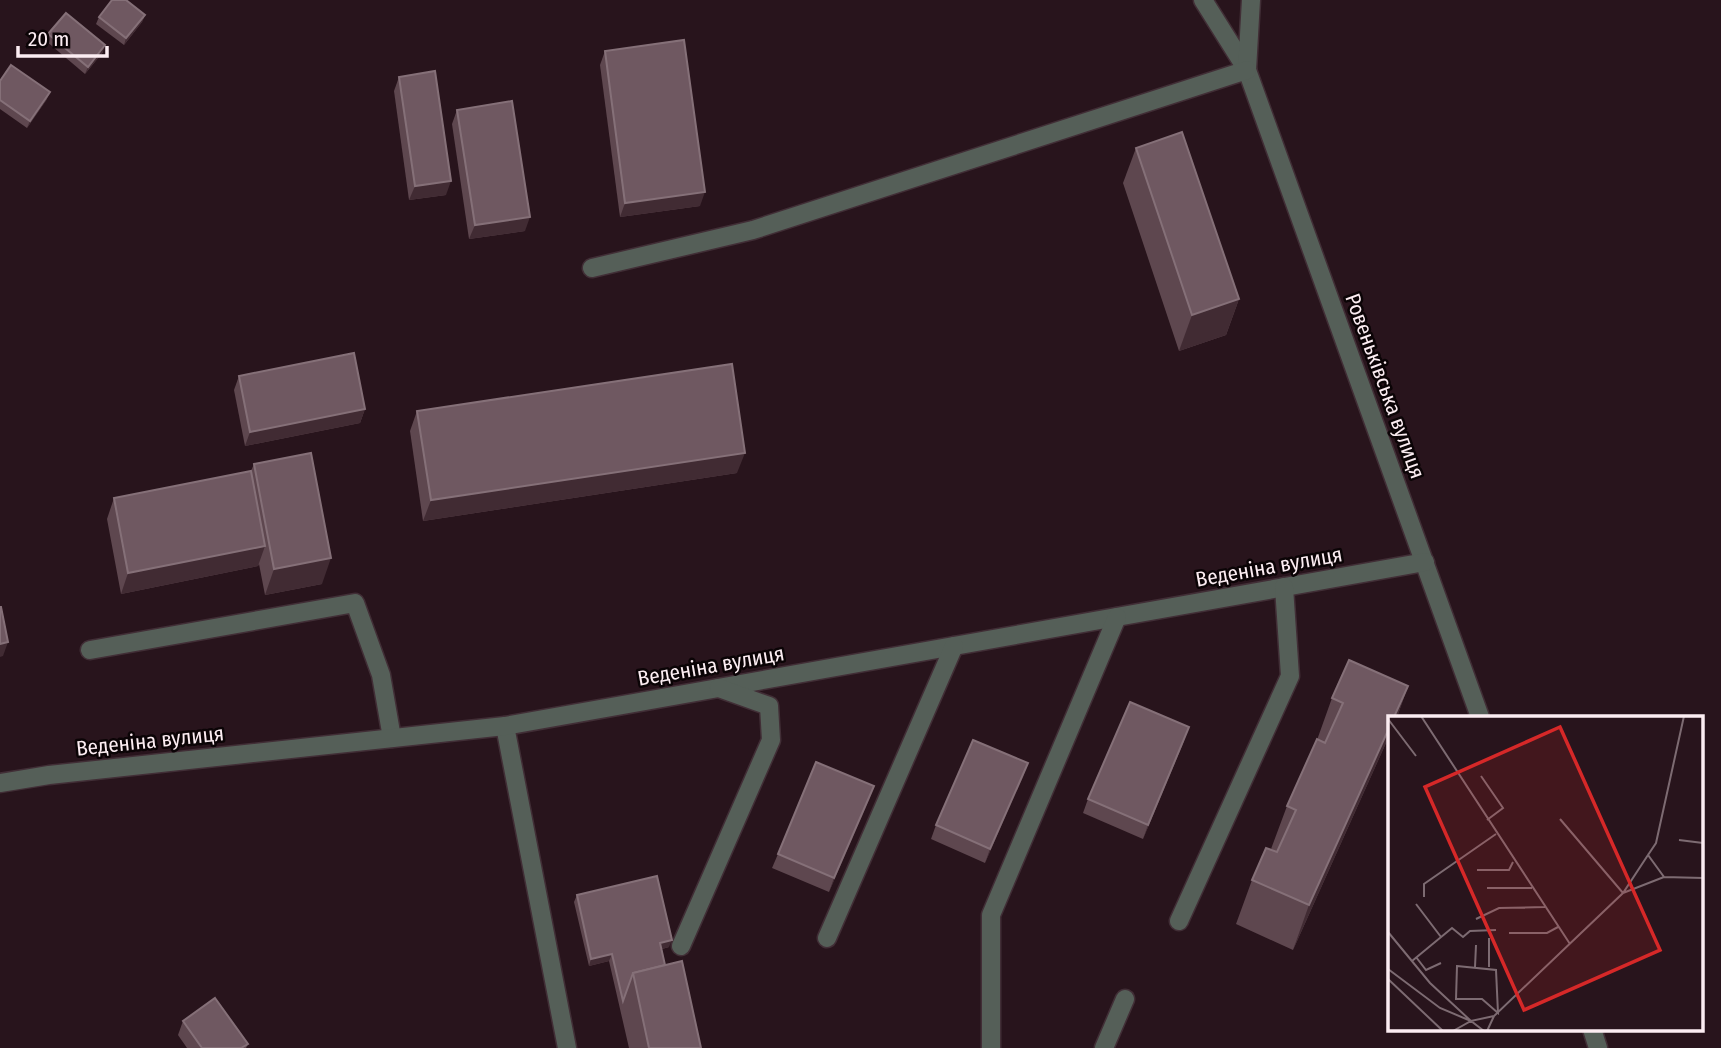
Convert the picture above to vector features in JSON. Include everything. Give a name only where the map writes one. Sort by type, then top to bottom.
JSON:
[{"type":"street","name":"Ровеньківська вулиця","points":[[1203,0],[1247,71],[1480,716]]},
{"type":"street","name":"Ровеньківська вулиця","points":[[1247,71],[1251,0]]},
{"type":"street","points":[[592,268],[753,230],[1247,71]]},
{"type":"street","name":"Веденіна вулиця","points":[[0,783],[49,775],[505,726],[1425,562]]},
{"type":"street","points":[[1179,921],[1290,676],[1284,587]]},
{"type":"street","points":[[90,650],[355,603],[381,675],[392,738]]},
{"type":"street","points":[[991,1048],[991,915],[1117,617]]},
{"type":"street","points":[[827,938],[954,646]]},
{"type":"street","points":[[681,946],[771,740],[769,706],[719,688]]},
{"type":"street","points":[[505,726],[567,1048]]},
{"type":"street","points":[[1104,1048],[1125,999]]},
{"type":"street","points":[[1592,1030],[1598,1048]]},
{"type":"building","points":[[112,0],[126,0],[145,15],[126,38],[99,17]]},
{"type":"building","points":[[66,13],[105,45],[88,67],[48,34]]},
{"type":"building","points":[[684,40],[705,192],[625,203],[605,51]]},
{"type":"building","points":[[11,65],[50,92],[30,121],[0,100],[0,81]]},
{"type":"building","points":[[435,71],[451,181],[415,186],[399,77]]},
{"type":"building","points":[[512,101],[530,217],[475,225],[457,110]]},
{"type":"building","points":[[1182,132],[1239,299],[1192,315],[1136,148]]},
{"type":"building","points":[[354,353],[365,409],[250,432],[239,376]]},
{"type":"building","points":[[732,364],[745,453],[431,500],[417,411]]},
{"type":"building","points":[[311,453],[331,558],[274,569],[254,464]]},
{"type":"building","points":[[251,471],[265,546],[128,573],[114,498]]},
{"type":"building","points":[[0,607],[8,642],[0,644]]},
{"type":"building","points":[[1349,660],[1408,686],[1394,716],[1388,716],[1388,730],[1309,905],[1252,880],[1266,848],[1277,852],[1296,810],[1287,806],[1317,739],[1325,743],[1343,703],[1332,698]]},
{"type":"building","points":[[1130,702],[1189,727],[1148,825],[1088,799]]},
{"type":"building","points":[[973,740],[1028,763],[990,849],[936,825]]},
{"type":"building","points":[[816,762],[874,786],[834,878],[778,854]]},
{"type":"building","points":[[657,876],[672,940],[660,943],[665,965],[633,973],[623,1001],[612,954],[591,959],[577,895]]},
{"type":"building","points":[[682,961],[701,1048],[649,1048],[633,973]]},
{"type":"building","points":[[215,998],[248,1044],[241,1048],[202,1048],[183,1021]]}]
